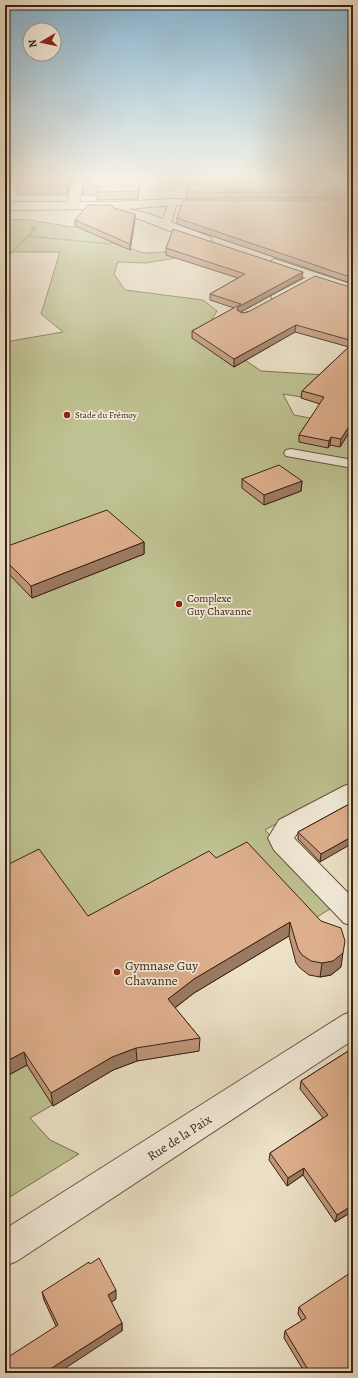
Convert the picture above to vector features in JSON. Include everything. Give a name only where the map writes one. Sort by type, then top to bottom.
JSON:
[{"type":"street","points":[[211,242],[219,245]]},
{"type":"street","points":[[263,259],[353,289]]},
{"type":"street","points":[[353,792],[288,827],[281,838],[283,843],[353,915]]},
{"type":"street","name":"Rue de la Paix","points":[[5,1249],[353,1024]]},
{"type":"lane","points":[[266,302],[315,276]]},
{"type":"lane","points":[[292,453],[353,464]]},
{"type":"path","points":[[5,259],[22,242]]},
{"type":"path","points":[[93,242],[110,244],[116,242]]},
{"type":"green space","name":"Complexe Guy Chavanne","points":[[5,242],[122,242],[126,247],[144,253],[165,252],[175,258],[146,263],[118,262],[114,274],[125,290],[203,300],[217,311],[204,332],[261,371],[326,375],[301,397],[283,394],[294,415],[353,426],[353,781],[265,830],[338,904],[194,993],[168,1013],[199,1051],[137,1061],[113,1070],[30,1118],[50,1140],[79,1154],[5,1200],[5,342],[63,332],[41,314],[60,252],[5,252]]},
{"type":"building","points":[[168,242],[213,242],[303,272],[238,307],[237,310],[242,313],[248,312],[315,276],[353,288],[353,341],[296,325],[234,359],[192,331],[241,304],[210,294],[245,274],[166,248]]},
{"type":"building","points":[[248,242],[353,242],[353,278]]},
{"type":"building","points":[[353,343],[353,420],[341,439],[331,437],[329,441],[299,435],[324,397],[302,391]]},
{"type":"building","points":[[279,465],[302,481],[264,495],[242,479]]},
{"type":"building","points":[[107,510],[144,542],[31,586],[5,560],[5,547]]},
{"type":"building","points":[[353,802],[353,836],[321,854],[298,832]]},
{"type":"building","name":"Gymnase Guy Chavanne","points":[[247,842],[321,921],[341,928],[345,941],[343,953],[333,961],[322,963],[311,961],[302,955],[298,949],[290,922],[194,979],[168,999],[200,1038],[136,1048],[112,1057],[51,1093],[24,1052],[5,1062],[5,866],[39,849],[88,916],[209,851],[216,858]]},
{"type":"building","points":[[353,1048],[353,1205],[337,1215],[304,1168],[288,1178],[270,1153],[328,1115],[301,1081]]},
{"type":"building","points":[[99,1258],[116,1290],[108,1295],[122,1323],[44,1373],[5,1373],[5,1359],[58,1325],[42,1292],[89,1262],[90,1264]]},
{"type":"building","points":[[353,1271],[353,1373],[310,1373],[285,1331],[306,1318],[299,1307]]},
{"type":"place","name":"Stade du Frémoy","points":[[67,415]]},
{"type":"place","name":"Complexe Guy Chavanne","points":[[179,604]]},
{"type":"place","name":"Gymnase Guy Chavanne","points":[[117,972]]}]
